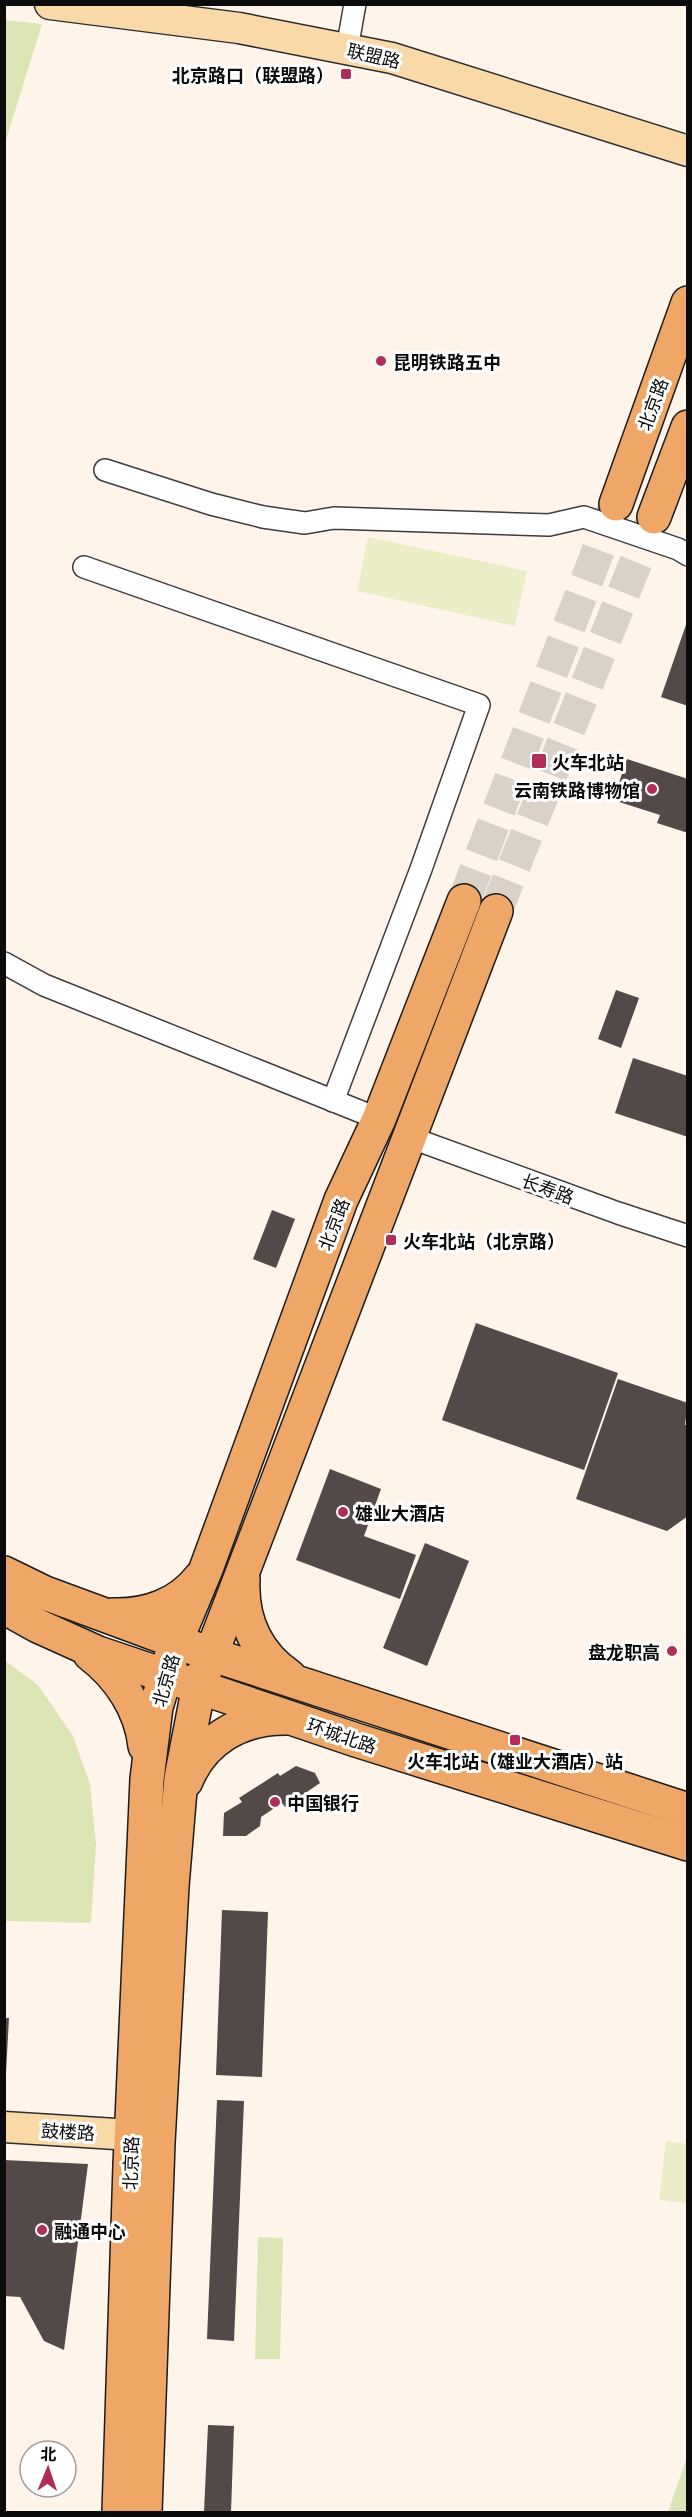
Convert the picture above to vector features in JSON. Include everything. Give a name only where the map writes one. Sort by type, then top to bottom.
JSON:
[{"type":"main road","name":"北京路","points":[[616,504],[687,303]]},
{"type":"main road","points":[[654,517],[687,428]]},
{"type":"main road","name":"北京路","points":[[119,2512],[131,2142],[147,1779],[156,1707],[176,1641],[206,1569],[341,1200],[379,1119],[464,901]]},
{"type":"main road","name":"北京路","points":[[145,2512],[158,2143],[179,1803],[186,1747],[199,1686],[496,910]]},
{"type":"main road","points":[[100,1614],[129,1615],[157,1609],[185,1593],[206,1569]]},
{"type":"main road","points":[[244,1570],[243,1604],[250,1631],[271,1661],[301,1683]]},
{"type":"main road","name":"环城北路","points":[[4,1573],[45,1593],[210,1654],[687,1810]]},
{"type":"main road","name":"环城北路","points":[[4,1607],[98,1653],[300,1721],[687,1844]]},
{"type":"main road","points":[[66,1638],[101,1663],[114,1676],[130,1699],[145,1740],[147,1779]]},
{"type":"main road","points":[[179,1803],[189,1773],[197,1760],[218,1738],[244,1724],[261,1719],[286,1718],[300,1721]]},
{"type":"street","points":[[347,49],[355,4]]},
{"type":"street","name":"联盟路","points":[[58,5],[239,28],[392,58],[687,151]]},
{"type":"street","points":[[105,470],[211,504],[263,517],[305,523],[334,518],[549,525],[584,517],[678,549],[687,555]]},
{"type":"street","points":[[84,567],[479,705],[421,869],[333,1101]]},
{"type":"street","points":[[4,963],[44,985],[379,1119]]},
{"type":"street","name":"长寿路","points":[[409,1137],[687,1236]]},
{"type":"street","name":"鼓楼路","points":[[4,2127],[131,2142]]},
{"type":"street","name":"鼓楼路","points":[[4,2141],[131,2142]]},
{"type":"green space","points":[[4,20],[42,24],[5,143]]},
{"type":"green space","points":[[368,537],[527,571],[515,626],[357,591]]},
{"type":"green space","points":[[4,1660],[38,1685],[73,1736],[90,1784],[96,1844],[91,1923],[5,1921]]},
{"type":"green space","points":[[666,2141],[687,2144],[687,2203],[659,2200]]},
{"type":"green space","points":[[258,2237],[283,2238],[280,2359],[255,2359]]},
{"type":"green space","points":[[687,2457],[687,2512],[668,2512]]},
{"type":"building","points":[[688,619],[688,706],[661,697]]},
{"type":"building","name":"云南铁路博物馆","points":[[627,759],[688,779],[688,833],[657,823],[660,815],[613,800]]},
{"type":"building","points":[[616,990],[639,998],[621,1048],[598,1039]]},
{"type":"building","points":[[633,1058],[688,1076],[688,1137],[615,1113]]},
{"type":"building","points":[[272,1210],[295,1219],[276,1268],[253,1259]]},
{"type":"building","points":[[476,1323],[618,1373],[584,1470],[442,1420]]},
{"type":"building","points":[[618,1379],[688,1403],[685,1425],[688,1425],[688,1516],[667,1531],[576,1499]]},
{"type":"building","name":"雄业大酒店","points":[[330,1469],[381,1489],[364,1536],[416,1555],[400,1599],[296,1560]]},
{"type":"building","points":[[425,1543],[469,1561],[427,1666],[383,1648]]},
{"type":"building","points":[[296,1766],[315,1773],[320,1783],[285,1807],[282,1803],[261,1817],[260,1826],[246,1836],[223,1836],[224,1813],[242,1802],[239,1798],[278,1773],[280,1776]]},
{"type":"building","points":[[222,1910],[268,1912],[262,2077],[216,2075]]},
{"type":"building","points":[[4,2018],[9,2018],[6,2073],[4,2073]]},
{"type":"building","points":[[217,2100],[244,2101],[234,2341],[207,2339]]},
{"type":"building","name":"融通中心","points":[[4,2160],[88,2164],[64,2350],[44,2341],[20,2297],[4,2296]]},
{"type":"building","points":[[208,2425],[234,2426],[231,2512],[204,2512]]},
{"type":"tunnel","points":[[464,901],[616,504]]},
{"type":"tunnel","points":[[496,911],[654,517]]},
{"type":"place","name":"北京路口（联盟路）","points":[[346,74]]},
{"type":"place","name":"昆明铁路五中","points":[[381,361]]},
{"type":"place","name":"火车北站","points":[[539,761]]},
{"type":"place","name":"云南铁路博物馆","points":[[652,789]]},
{"type":"place","name":"火车北站（北京路）","points":[[391,1240]]},
{"type":"place","name":"雄业大酒店","points":[[343,1512]]},
{"type":"place","name":"盘龙职高","points":[[672,1651]]},
{"type":"place","name":"火车北站（雄业大酒店）站","points":[[515,1740]]},
{"type":"place","name":"中国银行","points":[[275,1802]]},
{"type":"place","name":"融通中心","points":[[42,2230]]}]
